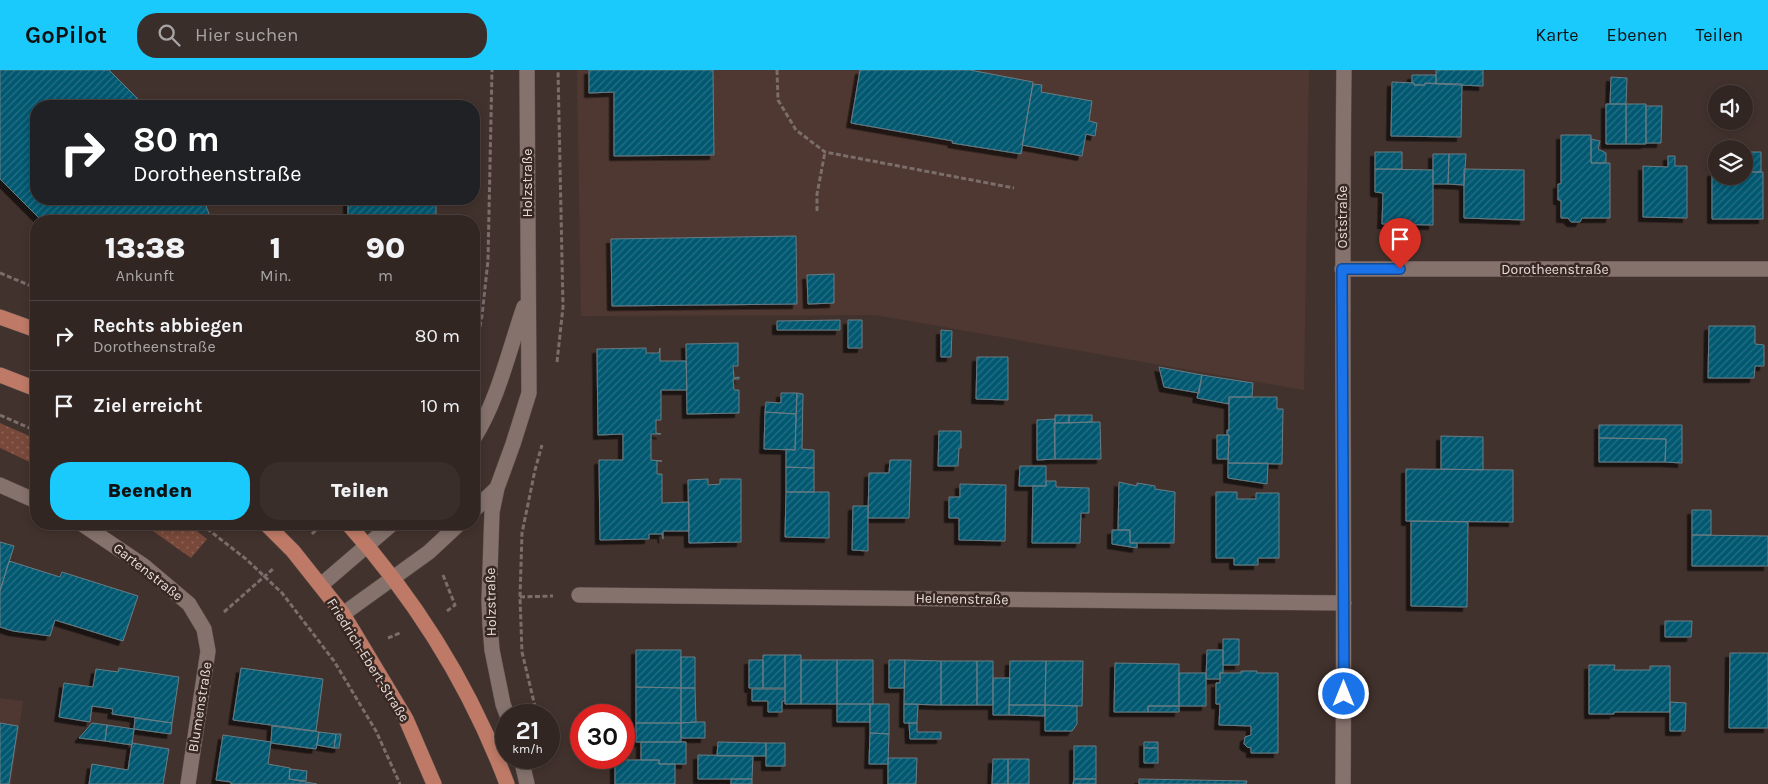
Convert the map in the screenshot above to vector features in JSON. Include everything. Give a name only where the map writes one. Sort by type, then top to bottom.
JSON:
[{"type":"main road","points":[[0,318],[30,328]]},
{"type":"main road","points":[[0,375],[30,387]]},
{"type":"main road","name":"Friedrich-Ebert-Straße","points":[[272,530],[293,551],[343,614],[406,719],[434,784]]},
{"type":"main road","points":[[353,530],[393,577],[448,657],[494,750],[508,784]]},
{"type":"street","name":"Holzstraße","points":[[504,704],[492,650],[489,600],[492,512],[497,488],[513,444],[528,393],[526,70]]},
{"type":"street","name":"Oststraße","points":[[1343,784],[1342,269],[1344,70]]},
{"type":"street","name":"Dorotheenstraße","points":[[1342,269],[1768,270]]},
{"type":"street","name":"Holzstraße","points":[[480,428],[496,390],[528,296]]},
{"type":"street","points":[[0,486],[30,498]]},
{"type":"street","name":"Holzstraße","points":[[480,504],[497,488]]},
{"type":"street","name":"Gartenstraße","points":[[91,530],[144,566],[189,604],[204,630]]},
{"type":"street","points":[[321,585],[385,530]]},
{"type":"street","points":[[343,614],[429,552],[453,530]]},
{"type":"street","name":"Helenenstraße","points":[[579,595],[1344,603]]},
{"type":"street","name":"Blumenstraße","points":[[188,784],[208,652],[204,630]]},
{"type":"street","points":[[524,769],[527,784]]},
{"type":"path","points":[[480,326],[488,260],[492,70]]},
{"type":"path","points":[[777,70],[778,100],[796,130],[825,152],[1014,188]]},
{"type":"path","points":[[818,211],[818,194],[825,152]]},
{"type":"path","points":[[0,273],[30,286]]},
{"type":"path","points":[[0,415],[30,428]]},
{"type":"path","points":[[209,530],[246,559],[282,593],[334,661],[376,731],[400,784]]},
{"type":"path","points":[[204,630],[275,566]]},
{"type":"path","points":[[442,572],[456,605],[442,615]]},
{"type":"path","points":[[535,704],[522,652],[520,597],[579,595]]},
{"type":"path","points":[[386,639],[408,630]]},
{"type":"shaded area","points":[[577,70],[1309,70],[1304,390],[875,315],[581,316]]},
{"type":"shaded area","points":[[0,423],[30,436],[30,462],[0,448]]},
{"type":"shaded area","points":[[151,530],[196,530],[207,539],[191,558]]},
{"type":"shaded area","points":[[0,698],[23,701],[11,784],[0,784]]},
{"type":"building","points":[[0,70],[109,70],[139,100],[30,100],[30,205],[205,205],[210,215],[36,215],[0,179]]},
{"type":"building","points":[[589,70],[713,70],[714,155],[614,156],[614,92],[589,93]]},
{"type":"building","points":[[860,70],[970,70],[1033,82],[1021,154],[952,143],[953,141],[851,123]]},
{"type":"building","points":[[1436,70],[1483,70],[1483,86],[1436,84]]},
{"type":"building","points":[[1412,75],[1436,75],[1436,84],[1414,85],[1412,83]]},
{"type":"building","points":[[1611,77],[1627,78],[1626,104],[1610,104]]},
{"type":"building","points":[[1392,82],[1414,83],[1414,85],[1425,85],[1425,83],[1462,84],[1461,137],[1391,136]]},
{"type":"building","points":[[1033,84],[1042,85],[1041,92],[1092,101],[1089,121],[1097,123],[1095,136],[1086,134],[1082,156],[1022,145]]},
{"type":"building","points":[[1606,104],[1626,104],[1626,144],[1606,144]]},
{"type":"building","points":[[1626,104],[1646,104],[1646,144],[1626,144]]},
{"type":"building","points":[[1646,106],[1662,106],[1661,143],[1646,143]]},
{"type":"building","points":[[1561,135],[1591,135],[1591,163],[1610,163],[1610,218],[1582,218],[1580,222],[1571,222],[1568,218],[1561,218],[1561,200],[1558,200],[1558,184],[1561,184]]},
{"type":"building","points":[[1591,139],[1600,141],[1598,149],[1606,153],[1606,163],[1591,163]]},
{"type":"building","points":[[1375,152],[1402,152],[1402,169],[1375,169]]},
{"type":"building","points":[[1753,152],[1761,152],[1761,172],[1753,172]]},
{"type":"building","points":[[1433,154],[1449,154],[1448,184],[1433,184]]},
{"type":"building","points":[[1449,154],[1466,154],[1464,185],[1448,184]]},
{"type":"building","points":[[1668,156],[1675,156],[1675,166],[1687,166],[1687,218],[1643,217],[1643,166],[1668,167]]},
{"type":"building","points":[[1375,169],[1433,170],[1433,225],[1382,224],[1383,193],[1375,192]]},
{"type":"building","points":[[1464,169],[1524,170],[1524,220],[1464,218]]},
{"type":"building","points":[[1753,172],[1763,172],[1763,219],[1712,219],[1712,185],[1753,185]]},
{"type":"building","points":[[348,205],[436,205],[436,215],[348,215]]},
{"type":"building","points":[[796,236],[797,304],[612,306],[611,239]]},
{"type":"building","points":[[834,274],[834,303],[808,304],[807,275]]},
{"type":"building","points":[[840,320],[840,330],[777,330],[777,321]]},
{"type":"building","points":[[848,320],[862,320],[862,348],[848,348]]},
{"type":"building","points":[[1709,326],[1755,326],[1755,344],[1764,345],[1764,366],[1755,366],[1754,378],[1708,378]]},
{"type":"building","points":[[941,330],[952,331],[951,357],[941,357]]},
{"type":"building","points":[[738,343],[738,366],[733,366],[734,378],[739,377],[739,379],[733,379],[734,390],[739,390],[739,413],[687,414],[686,344]]},
{"type":"building","points":[[646,348],[646,353],[659,353],[660,348],[660,361],[686,361],[687,390],[661,390],[661,420],[656,420],[656,433],[661,434],[651,434],[651,460],[662,461],[657,461],[657,474],[662,474],[662,503],[689,502],[689,531],[663,531],[663,539],[662,534],[649,534],[649,539],[600,540],[599,460],[623,460],[623,434],[598,435],[597,349]]},
{"type":"building","points":[[977,357],[1008,357],[1008,400],[976,399]]},
{"type":"building","points":[[1159,367],[1202,375],[1199,393],[1164,387]]},
{"type":"building","points":[[1202,375],[1253,383],[1252,397],[1229,397],[1229,404],[1197,398]]},
{"type":"building","points":[[781,393],[797,393],[796,414],[765,412],[766,402],[781,403]]},
{"type":"building","points":[[797,393],[803,394],[802,449],[814,450],[814,468],[786,467],[786,449],[795,450]]},
{"type":"building","points":[[1229,397],[1277,397],[1277,409],[1283,409],[1282,464],[1228,463]]},
{"type":"building","points":[[765,412],[796,414],[795,450],[764,449]]},
{"type":"building","points":[[1055,415],[1069,415],[1069,423],[1055,423]]},
{"type":"building","points":[[1069,415],[1092,415],[1092,422],[1069,423]]},
{"type":"building","points":[[1055,419],[1055,459],[1037,460],[1037,420]]},
{"type":"building","points":[[1100,422],[1101,459],[1055,459],[1054,423]]},
{"type":"building","points":[[1599,425],[1682,425],[1682,463],[1665,462],[1666,439],[1599,438]]},
{"type":"building","points":[[939,431],[961,431],[958,466],[938,466]]},
{"type":"building","points":[[1217,435],[1229,435],[1228,459],[1217,459]]},
{"type":"building","points":[[1441,436],[1483,437],[1483,470],[1441,469]]},
{"type":"building","points":[[1599,438],[1666,439],[1665,462],[1599,462]]},
{"type":"building","points":[[890,460],[911,460],[909,518],[868,518],[869,473],[889,473]]},
{"type":"building","points":[[1228,463],[1268,463],[1267,484],[1228,478]]},
{"type":"building","points":[[1020,466],[1046,466],[1046,486],[1019,486]]},
{"type":"building","points":[[786,467],[814,468],[814,492],[786,492]]},
{"type":"building","points":[[1406,469],[1513,470],[1513,522],[1406,521]]},
{"type":"building","points":[[708,479],[708,485],[720,484],[720,479],[741,479],[741,542],[689,543],[688,480]]},
{"type":"building","points":[[1046,481],[1056,481],[1056,487],[1089,488],[1089,513],[1081,513],[1080,543],[1032,543],[1033,486],[1046,486]]},
{"type":"building","points":[[1119,482],[1137,486],[1137,483],[1155,486],[1155,489],[1175,492],[1174,543],[1130,543],[1130,530],[1118,530]]},
{"type":"building","points":[[960,484],[1006,485],[1005,541],[959,540],[959,518],[949,518],[949,497],[960,497]]},
{"type":"building","points":[[786,492],[829,492],[829,538],[785,537]]},
{"type":"building","points":[[1216,492],[1237,492],[1237,499],[1256,499],[1256,493],[1279,493],[1279,558],[1258,558],[1258,565],[1234,565],[1234,558],[1216,558]]},
{"type":"building","points":[[853,506],[868,506],[868,551],[852,550]]},
{"type":"building","points":[[1692,510],[1711,510],[1711,535],[1692,535]]},
{"type":"building","points":[[1411,521],[1468,522],[1467,607],[1411,606]]},
{"type":"building","points":[[1112,530],[1130,530],[1130,543],[1137,543],[1137,548],[1112,544]]},
{"type":"building","points":[[1692,535],[1768,536],[1768,566],[1692,566]]},
{"type":"building","points":[[0,542],[14,546],[0,591]]},
{"type":"building","points":[[9,561],[60,577],[62,572],[138,596],[123,641],[55,620],[50,636],[13,631],[0,627],[0,591]]},
{"type":"building","points":[[1665,621],[1692,621],[1691,637],[1665,637]]},
{"type":"building","points":[[1223,639],[1239,639],[1239,665],[1223,665]]},
{"type":"building","points":[[636,650],[681,650],[681,688],[636,687]]},
{"type":"building","points":[[1207,650],[1223,650],[1223,673],[1220,673],[1220,679],[1206,679]]},
{"type":"building","points":[[1730,653],[1768,653],[1768,728],[1729,728]]},
{"type":"building","points":[[763,655],[785,655],[785,688],[763,688]]},
{"type":"building","points":[[785,655],[801,655],[801,704],[785,704]]},
{"type":"building","points":[[681,657],[695,657],[695,688],[681,688]]},
{"type":"building","points":[[749,660],[763,660],[763,688],[749,688]]},
{"type":"building","points":[[801,660],[837,660],[837,704],[801,704]]},
{"type":"building","points":[[837,660],[873,660],[873,704],[837,704]]},
{"type":"building","points":[[889,660],[905,660],[904,688],[889,688]]},
{"type":"building","points":[[905,660],[941,661],[941,705],[904,704]]},
{"type":"building","points":[[941,661],[977,661],[977,705],[941,705]]},
{"type":"building","points":[[977,661],[993,661],[993,705],[977,705]]},
{"type":"building","points":[[1010,661],[1046,661],[1045,705],[1009,705]]},
{"type":"building","points":[[1046,661],[1083,661],[1082,706],[1045,705]]},
{"type":"building","points":[[1115,663],[1179,664],[1179,706],[1148,706],[1148,712],[1114,712]]},
{"type":"building","points":[[1589,665],[1615,665],[1614,670],[1650,670],[1650,666],[1670,666],[1670,712],[1589,714]]},
{"type":"building","points":[[119,668],[179,677],[172,723],[112,714],[113,709],[92,706],[90,722],[59,717],[64,683],[93,687],[96,669],[118,672]]},
{"type":"building","points":[[241,668],[323,679],[316,731],[233,720]]},
{"type":"building","points":[[1241,671],[1278,673],[1278,753],[1251,753],[1251,748],[1244,744],[1245,737],[1251,735],[1251,726],[1219,725],[1220,704],[1216,704],[1216,683],[1220,683],[1220,673],[1241,673]]},
{"type":"building","points":[[1179,673],[1206,673],[1206,706],[1179,706]]},
{"type":"building","points":[[993,678],[1010,678],[1009,715],[993,715]]},
{"type":"building","points":[[636,687],[681,688],[681,723],[636,723]]},
{"type":"building","points":[[681,688],[695,688],[696,722],[681,723]]},
{"type":"building","points":[[752,689],[785,689],[785,701],[782,701],[782,712],[768,712],[768,701],[752,701]]},
{"type":"building","points":[[1670,702],[1686,703],[1685,731],[1670,731]]},
{"type":"building","points":[[837,704],[870,704],[870,722],[837,722]]},
{"type":"building","points":[[870,704],[889,704],[889,734],[870,733]]},
{"type":"building","points":[[904,704],[918,704],[917,723],[904,723]]},
{"type":"building","points":[[1009,705],[1045,705],[1045,716],[1009,715]]},
{"type":"building","points":[[1045,705],[1077,706],[1077,724],[1072,731],[1045,731]]},
{"type":"building","points":[[1148,706],[1179,706],[1179,712],[1148,712]]},
{"type":"building","points":[[135,718],[172,723],[171,734],[134,729]]},
{"type":"building","points":[[705,722],[705,738],[681,738],[681,723]]},
{"type":"building","points":[[0,723],[18,726],[9,784],[0,784]]},
{"type":"building","points":[[92,723],[107,725],[105,741],[79,738]]},
{"type":"building","points":[[636,723],[681,723],[681,742],[636,742]]},
{"type":"building","points":[[909,723],[917,723],[917,732],[941,732],[941,739],[910,739]]},
{"type":"building","points":[[107,725],[134,729],[132,745],[105,741]]},
{"type":"building","points":[[272,726],[319,732],[316,749],[271,743]]},
{"type":"building","points":[[319,732],[336,734],[334,748],[317,745]]},
{"type":"building","points":[[870,733],[889,734],[888,764],[869,764]]},
{"type":"building","points":[[336,734],[341,734],[339,748],[334,748]]},
{"type":"building","points":[[223,735],[271,742],[268,764],[290,768],[289,779],[317,784],[231,784],[231,782],[216,780]]},
{"type":"building","points":[[641,742],[686,742],[686,764],[659,764],[659,760],[641,760]]},
{"type":"building","points":[[718,742],[766,743],[766,756],[717,756]]},
{"type":"building","points":[[1144,742],[1158,742],[1158,748],[1144,748]]},
{"type":"building","points":[[132,743],[169,749],[163,784],[89,784],[92,764],[128,770]]},
{"type":"building","points":[[766,743],[785,743],[785,766],[766,766]]},
{"type":"building","points":[[1074,746],[1096,746],[1096,779],[1074,779]]},
{"type":"building","points":[[1144,748],[1158,748],[1158,763],[1144,763]]},
{"type":"building","points":[[698,755],[753,756],[752,779],[698,779]]},
{"type":"building","points":[[888,758],[917,758],[916,784],[888,784]]},
{"type":"building","points":[[993,759],[1008,759],[1008,784],[992,784]]},
{"type":"building","points":[[1008,759],[1029,759],[1029,784],[1008,784]]},
{"type":"building","points":[[635,760],[659,760],[659,764],[675,764],[675,784],[615,784],[615,769],[635,769]]},
{"type":"building","points":[[290,769],[307,771],[306,781],[289,779]]},
{"type":"building","points":[[731,779],[752,779],[752,784],[731,784]]},
{"type":"building","points":[[1074,779],[1096,779],[1096,784],[1073,784]]},
{"type":"building","points":[[1139,779],[1247,781],[1246,784],[1139,784]]},
{"type":"route","points":[[1344,694],[1342,269],[1400,269]]}]
